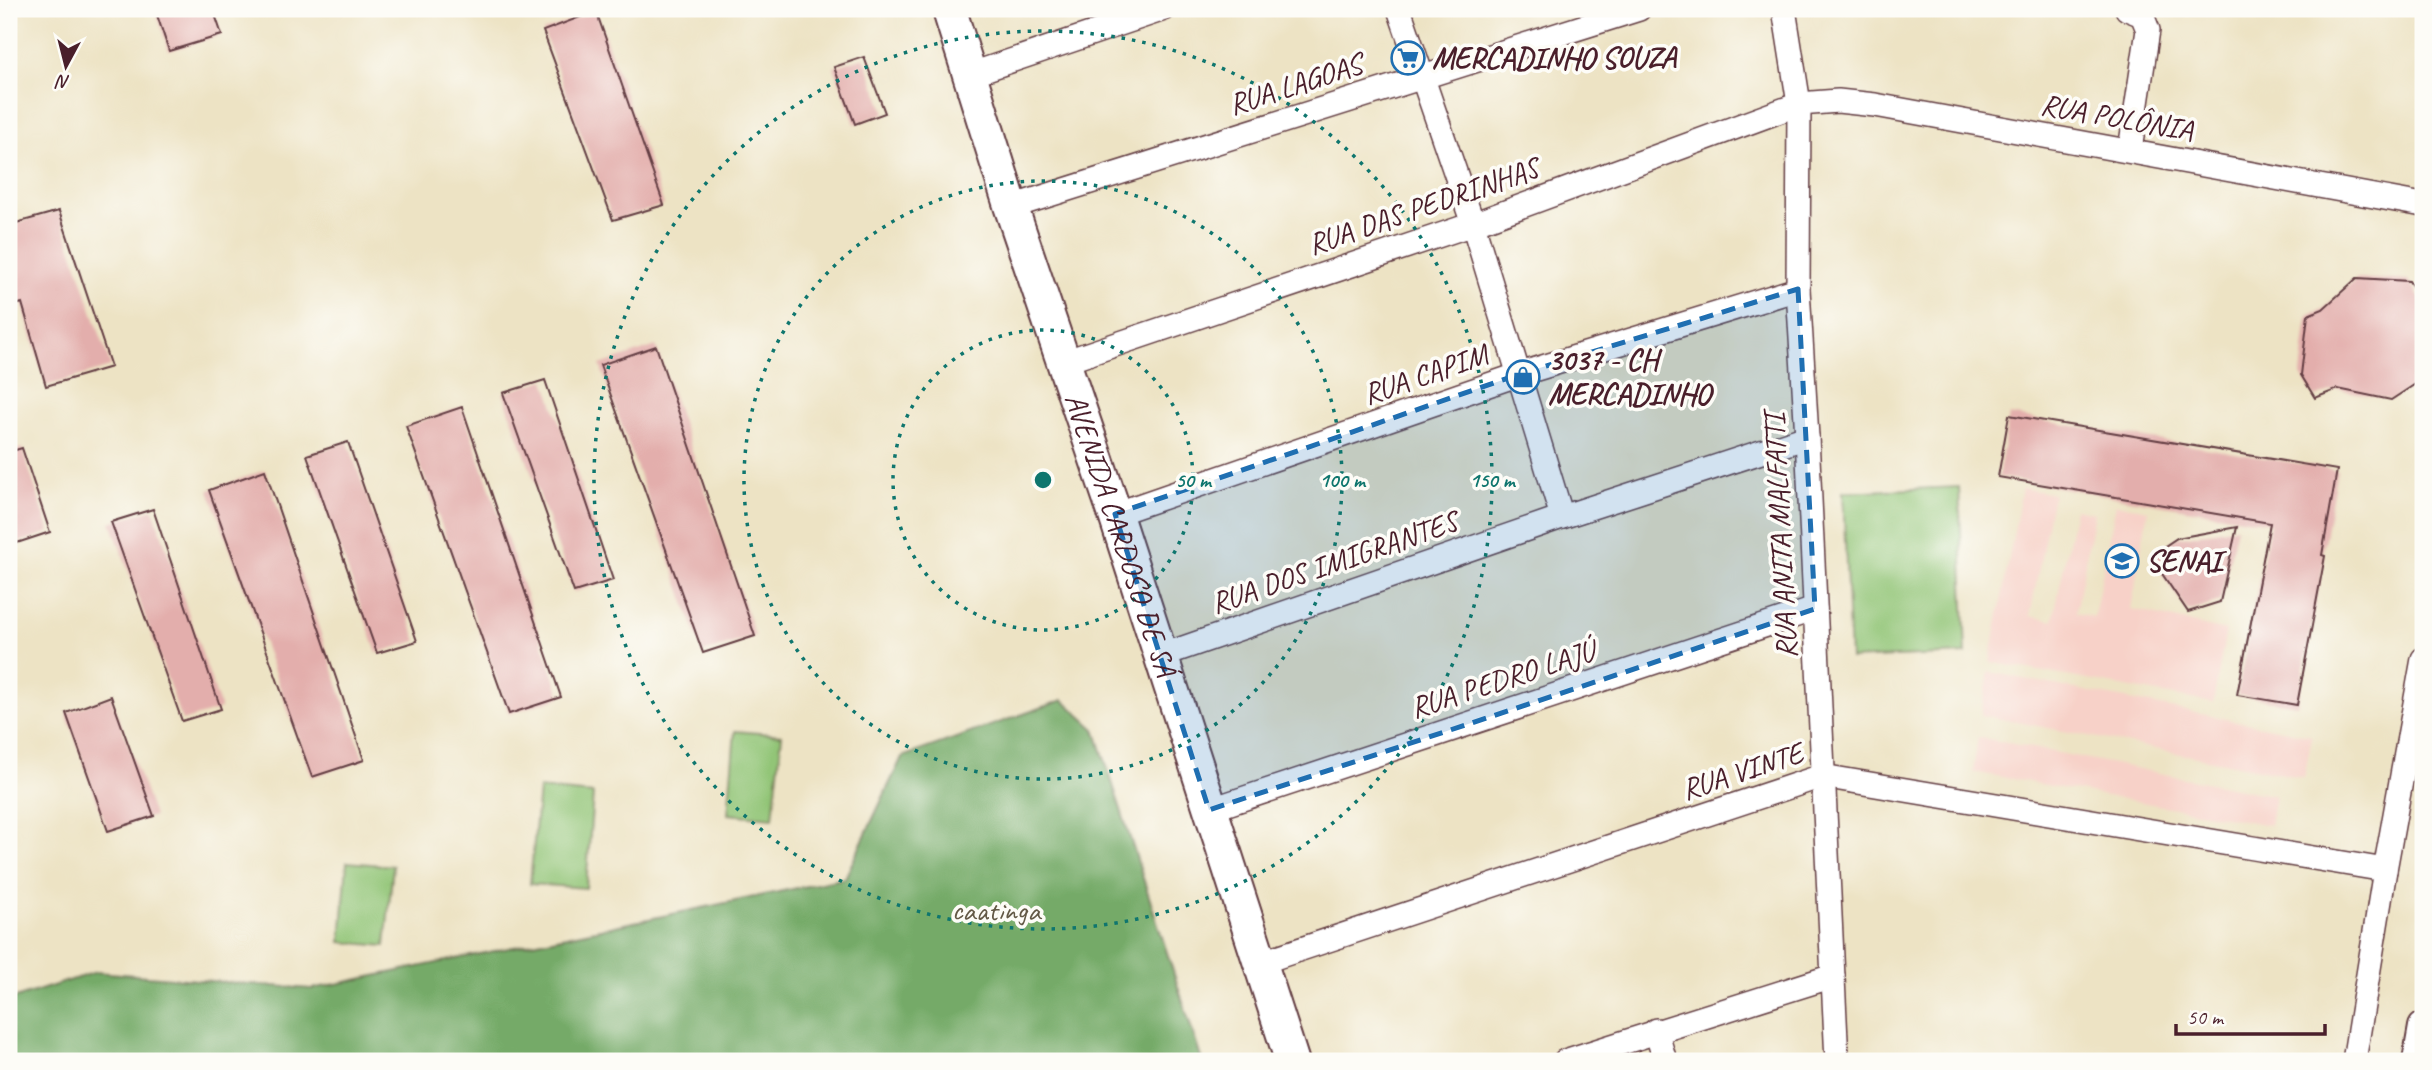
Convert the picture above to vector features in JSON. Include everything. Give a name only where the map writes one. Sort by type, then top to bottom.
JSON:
[{"type":"highway","name":"AVENIDA CARDOSO DE SÁ","points":[[949,9],[1011,207],[1115,514],[1292,1061]]},
{"type":"main road","points":[[2417,1061],[2423,1027]]},
{"type":"street","points":[[969,75],[1164,9]]},
{"type":"street","points":[[1399,9],[1472,224],[1562,517]]},
{"type":"street","name":"RUA LAGOAS","points":[[1011,207],[1639,9]]},
{"type":"street","name":"RUA ANITA MALFATTI","points":[[1784,9],[1799,104],[1798,289],[1837,1061]]},
{"type":"street","points":[[2127,9],[2141,15],[2148,30],[2130,150]]},
{"type":"street","name":"RUA POLÔNIA","points":[[1799,104],[1838,101],[1875,106],[2423,205]]},
{"type":"street","name":"RUA DAS PEDRINHAS","points":[[1064,362],[1472,224],[1799,104]]},
{"type":"street","name":"RUA CAPIM","points":[[1115,514],[1520,374],[1798,289]]},
{"type":"street","name":"RUA DOS IMIGRANTES","points":[[1160,656],[1562,517],[1807,438]]},
{"type":"street","name":"RUA PEDRO LAJÚ","points":[[1209,810],[1815,609]]},
{"type":"street","points":[[2354,1061],[2423,659]]},
{"type":"street","name":"RUA VINTE","points":[[1259,963],[1822,776],[2385,870]]},
{"type":"street","points":[[1565,1061],[1833,976]]},
{"type":"street","points":[[1656,1030],[1665,1061]]},
{"type":"highlighted area","points":[[1798,289],[1815,609],[1209,810],[1115,514],[1520,374]]},
{"type":"shaded area","name":"SENAI","points":[[2022,488],[2053,494],[2030,616],[2053,621],[2075,509],[2094,513],[2076,613],[2094,617],[2116,504],[2148,510],[2131,609],[2226,631],[2213,703],[1990,662]]},
{"type":"shaded area","points":[[1989,672],[2312,736],[2304,778],[1981,715]]},
{"type":"shaded area","points":[[1978,737],[2275,796],[2270,825],[1973,772]]},
{"type":"green space","points":[[1959,487],[1966,654],[1850,659],[1843,492]]},
{"type":"green space","name":"caatinga","points":[[1063,700],[1095,729],[1202,1061],[9,1061],[9,1000],[96,972],[312,989],[845,878],[902,757]]},
{"type":"green space","points":[[735,731],[782,735],[773,818],[728,814]]},
{"type":"green space","points":[[539,789],[593,794],[586,888],[530,884]]},
{"type":"green space","points":[[347,862],[393,866],[385,946],[341,942]]},
{"type":"building","points":[[155,9],[213,9],[222,35],[169,51]]},
{"type":"building","points":[[596,11],[664,205],[613,220],[543,31]]},
{"type":"building","points":[[864,57],[885,113],[855,124],[834,67]]},
{"type":"building","points":[[59,211],[111,367],[46,386],[22,303],[9,307],[9,225]]},
{"type":"building","points":[[2357,278],[2409,281],[2423,303],[2423,379],[2391,400],[2338,389],[2315,398],[2301,375],[2308,315],[2323,309]]},
{"type":"building","points":[[656,346],[755,636],[703,653],[600,365]]},
{"type":"building","points":[[545,380],[613,580],[574,592],[503,393]]},
{"type":"building","points":[[462,407],[561,697],[509,714],[406,426]]},
{"type":"building","points":[[2009,415],[2337,470],[2322,555],[2325,556],[2297,705],[2237,695],[2270,523],[1998,477]]},
{"type":"building","points":[[348,442],[417,641],[377,653],[307,455]]},
{"type":"building","points":[[22,448],[50,532],[17,543],[9,519],[9,452]]},
{"type":"building","points":[[265,470],[364,760],[312,777],[209,490]]},
{"type":"building","points":[[153,509],[221,709],[182,721],[111,522]]},
{"type":"building","points":[[2237,527],[2220,602],[2188,612],[2150,556],[2177,538]]},
{"type":"building","points":[[111,696],[154,816],[108,831],[66,713]]},
{"type":"place","name":"MERCADINHO SOUZA","points":[[1408,58]]},
{"type":"place","name":"3037 - CH MERCADINHO","points":[[1523,377]]},
{"type":"place","name":"SENAI","points":[[2122,561]]}]
